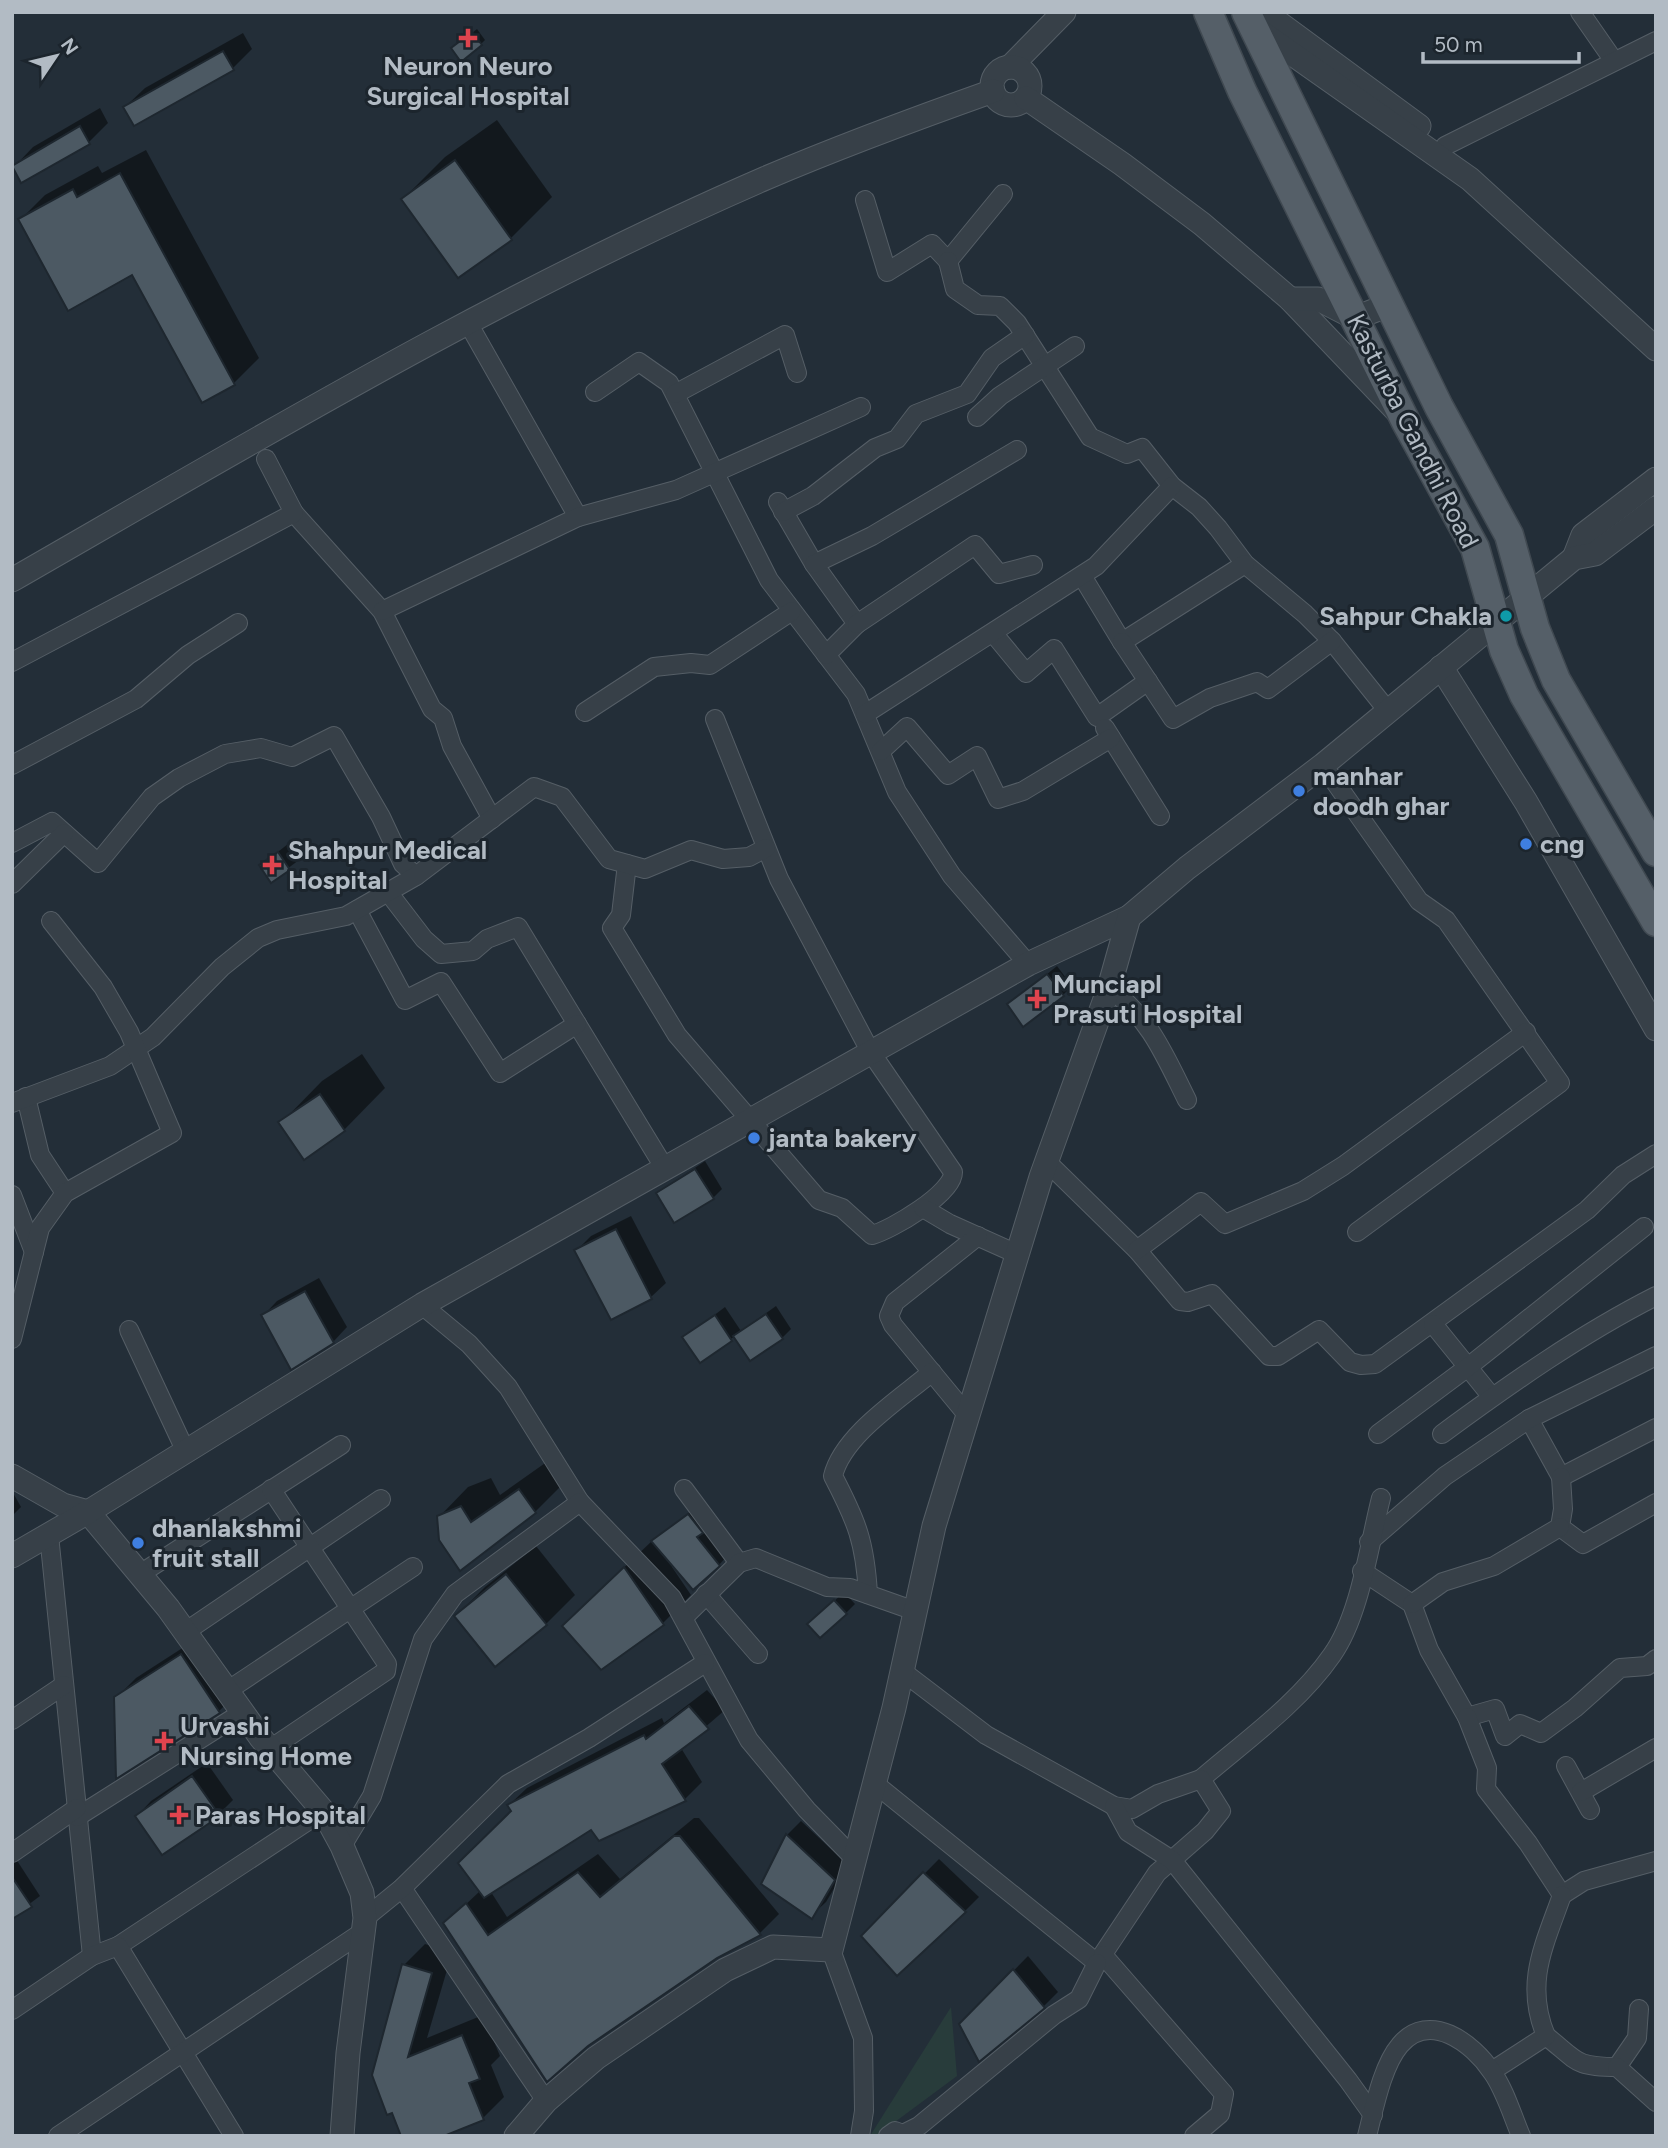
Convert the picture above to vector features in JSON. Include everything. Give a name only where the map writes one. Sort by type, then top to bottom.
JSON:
[{"type":"main road","name":"Kasturba Gandhi Road","points":[[1209,12],[1242,91],[1406,422],[1475,548],[1495,623],[1524,695],[1656,922]]},
{"type":"main road","name":"Kasturba Gandhi Road","points":[[1255,17],[1439,407],[1509,535],[1525,598],[1556,680],[1656,852]]},
{"type":"street","points":[[1010,67],[1027,75],[1030,87],[1026,98],[1010,106],[999,101],[993,91],[998,73],[1010,67],[1064,12]]},
{"type":"street","points":[[1580,12],[1614,61]]},
{"type":"street","points":[[1255,17],[1373,89],[1445,146],[1656,329]]},
{"type":"street","points":[[1255,17],[1470,179],[1656,349]]},
{"type":"street","points":[[1445,146],[1656,41]]},
{"type":"street","points":[[12,580],[468,323],[631,241],[765,179],[993,91]]},
{"type":"street","points":[[1026,98],[1122,164],[1202,225],[1290,299],[1406,422]]},
{"type":"street","points":[[948,261],[1003,194]]},
{"type":"street","points":[[865,200],[887,272],[932,244],[948,261],[955,289],[978,305],[1000,306],[1025,335],[1090,437],[1127,454],[1142,448],[1171,486],[1199,507],[1245,564],[1305,614],[1332,641],[1388,711]]},
{"type":"street","points":[[1290,299],[1318,299],[1355,318],[1389,305]]},
{"type":"street","points":[[468,323],[578,517]]},
{"type":"street","points":[[675,394],[785,335],[797,373]]},
{"type":"street","points":[[857,624],[814,564],[780,507],[813,496],[875,448],[897,439],[916,414],[967,394],[992,358],[1025,335]]},
{"type":"street","points":[[978,417],[1000,396],[1075,346]]},
{"type":"street","points":[[595,392],[639,362],[669,383],[769,580],[856,694],[897,792],[952,876],[1028,964]]},
{"type":"street","points":[[382,611],[578,517],[676,490],[860,407]]},
{"type":"street","points":[[814,564],[872,536],[1017,450]]},
{"type":"street","points":[[266,459],[294,513],[382,611],[432,709],[443,718],[452,746],[492,819]]},
{"type":"street","points":[[1574,558],[1583,535],[1656,479]]},
{"type":"street","points":[[865,714],[1096,566],[1171,486]]},
{"type":"street","points":[[12,1556],[88,1513],[422,1305],[1028,964],[1129,917],[1187,868],[1323,765],[1574,558],[1595,554],[1656,508]]},
{"type":"street","points":[[12,662],[294,513]]},
{"type":"street","points":[[826,655],[857,624],[975,545],[999,574],[1033,565]]},
{"type":"street","points":[[1122,642],[1245,564]]},
{"type":"street","points":[[1082,576],[1173,719],[1210,698],[1257,682],[1268,689],[1332,641]]},
{"type":"street","points":[[584,712],[654,667],[710,664],[792,611]]},
{"type":"street","points":[[12,765],[136,699],[188,655],[238,623]]},
{"type":"street","points":[[993,633],[1026,673],[1054,649],[1160,816]]},
{"type":"street","points":[[1441,667],[1526,802],[1656,1029]]},
{"type":"street","points":[[1097,717],[1148,681]]},
{"type":"street","points":[[627,864],[621,915],[612,929],[677,1035],[753,1119],[819,1200],[842,1208],[867,1234],[877,1234],[923,1208],[952,1182],[953,1172],[870,1051],[779,879],[715,719]]},
{"type":"street","points":[[881,751],[908,727],[948,775],[977,756],[998,799],[1023,791],[1111,738]]},
{"type":"street","points":[[12,843],[52,822],[98,863],[152,797],[179,778],[225,754],[261,748],[292,757],[334,736],[381,817],[402,864],[416,876]]},
{"type":"street","points":[[1323,765],[1419,901],[1446,920],[1559,1077],[1559,1087],[1357,1232]]},
{"type":"street","points":[[65,1193],[40,1156],[19,1100],[89,1076],[136,1049],[173,1019],[240,950],[258,938],[277,930],[346,916],[357,910],[416,876],[534,787],[562,797],[609,859],[645,869],[691,850],[723,859],[749,857],[766,848]]},
{"type":"street","points":[[12,884],[64,833]]},
{"type":"street","points":[[388,892],[424,939],[440,954],[473,951],[487,939],[518,927],[664,1167]]},
{"type":"street","points":[[357,910],[405,1000],[442,982],[500,1073],[577,1024]]},
{"type":"street","points":[[860,2136],[864,2111],[863,2038],[831,1950],[902,1671],[934,1526],[1017,1254],[1109,988],[1129,917]]},
{"type":"street","points":[[12,1339],[21,1276],[34,1252],[40,1228],[65,1193],[172,1133],[136,1049],[103,987],[51,920]]},
{"type":"street","points":[[1109,988],[1133,1005],[1150,1028],[1187,1100]]},
{"type":"street","points":[[1137,1250],[1201,1202],[1225,1224],[1303,1191],[1434,1102],[1526,1032]]},
{"type":"street","points":[[1047,1162],[1137,1250],[1180,1301],[1188,1302],[1207,1294],[1217,1298],[1269,1356],[1278,1356],[1319,1330],[1350,1362],[1375,1364],[1587,1210],[1623,1175],[1656,1154]]},
{"type":"street","points":[[12,1195],[34,1252]]},
{"type":"street","points":[[923,1208],[1017,1254]]},
{"type":"street","points":[[1378,1434],[1468,1367],[1644,1227]]},
{"type":"street","points":[[968,1416],[893,1325],[889,1315],[890,1308],[978,1236]]},
{"type":"street","points":[[1442,1434],[1492,1397],[1627,1310],[1656,1296]]},
{"type":"street","points":[[422,1305],[469,1344],[508,1387],[580,1502],[648,1569],[684,1617],[705,1663],[749,1741],[807,1810],[854,1858]]},
{"type":"street","points":[[1433,1324],[1492,1397]]},
{"type":"street","points":[[129,1330],[186,1452]]},
{"type":"street","points":[[1369,1542],[1445,1476],[1529,1419],[1656,1356]]},
{"type":"street","points":[[868,1594],[866,1553],[856,1518],[834,1476],[836,1466],[850,1443],[932,1372]]},
{"type":"street","points":[[1412,1604],[1443,1582],[1494,1566],[1560,1527],[1563,1509],[1561,1478],[1529,1419]]},
{"type":"street","points":[[1561,1478],[1656,1427]]},
{"type":"street","points":[[139,1574],[341,1445]]},
{"type":"street","points":[[12,1476],[63,1505],[88,1513],[185,1632],[270,1749],[323,1811],[342,1846],[362,1893],[365,1924],[348,2053],[342,2136]]},
{"type":"street","points":[[270,1749],[386,1671],[386,1660],[271,1489]]},
{"type":"street","points":[[684,1489],[739,1563]]},
{"type":"street","points":[[902,1671],[986,1735],[1114,1806],[1132,1809],[1158,1794],[1201,1779],[1300,1693],[1334,1654],[1353,1608],[1381,1498]]},
{"type":"street","points":[[185,1632],[381,1499]]},
{"type":"street","points":[[342,1846],[372,1796],[423,1639],[455,1594],[580,1502]]},
{"type":"street","points":[[1560,1527],[1583,1544],[1651,1511]]},
{"type":"street","points":[[49,1535],[92,1956]]},
{"type":"street","points":[[684,1617],[739,1563],[756,1558],[827,1587],[850,1588],[915,1611]]},
{"type":"street","points":[[228,1691],[413,1567]]},
{"type":"street","points":[[1362,1571],[1412,1604],[1429,1650],[1467,1717],[1487,1768],[1486,1789],[1528,1843],[1562,1895]]},
{"type":"street","points":[[706,1594],[758,1654]]},
{"type":"street","points":[[1467,1717],[1495,1709],[1505,1736],[1520,1724],[1541,1733],[1575,1708],[1620,1668],[1647,1666],[1656,1659]]},
{"type":"street","points":[[58,2136],[365,1924],[487,1801],[508,1784],[589,1738],[705,1663]]},
{"type":"street","points":[[12,1720],[64,1685]]},
{"type":"street","points":[[12,1853],[243,1712]]},
{"type":"street","points":[[1581,1792],[1656,1748]]},
{"type":"street","points":[[1566,1766],[1590,1810]]},
{"type":"street","points":[[899,2135],[919,2126],[1045,2022],[1079,1999],[1100,1959],[1157,1873],[1205,1831],[1221,1811],[1201,1779]]},
{"type":"street","points":[[874,1783],[1100,1959],[1224,2094],[1220,2115],[1194,2136]]},
{"type":"street","points":[[1114,1806],[1128,1832],[1172,1860],[1373,2115]]},
{"type":"street","points":[[12,2010],[92,1956],[118,1946],[323,1811]]},
{"type":"street","points":[[1656,1861],[1584,1881],[1562,1895],[1537,1966],[1534,1988],[1538,2016],[1546,2036],[1574,2060],[1588,2067],[1617,2067],[1656,2102]]},
{"type":"street","points":[[402,1888],[546,2101]]},
{"type":"street","points":[[118,1946],[234,2136]]},
{"type":"street","points":[[516,2136],[546,2101],[596,2058],[725,1970],[773,1947],[831,1950]]},
{"type":"street","points":[[1617,2067],[1637,2038],[1639,2009]]},
{"type":"street","points":[[1367,2136],[1380,2085],[1400,2044],[1424,2028],[1441,2029],[1461,2041],[1492,2071],[1521,2136]]},
{"type":"street","points":[[1492,2071],[1546,2036]]},
{"type":"green space","points":[[951,2007],[957,2076],[876,2136],[870,2136]]},
{"type":"building","points":[[472,32],[482,45],[461,62],[451,48]]},
{"type":"building","points":[[223,51],[234,70],[134,126],[123,107]]},
{"type":"building","points":[[80,126],[90,144],[21,183],[12,166]]},
{"type":"building","points":[[455,160],[512,240],[458,278],[401,199]]},
{"type":"building","points":[[120,173],[235,385],[202,403],[132,275],[68,311],[18,219],[73,189],[77,197]]},
{"type":"building","points":[[278,852],[290,870],[271,883],[259,865]]},
{"type":"building","points":[[1047,974],[1064,996],[1023,1027],[1007,1004]]},
{"type":"building","points":[[320,1094],[345,1131],[304,1160],[278,1122]]},
{"type":"building","points":[[695,1169],[714,1199],[674,1223],[656,1193]]},
{"type":"building","points":[[616,1229],[652,1299],[611,1320],[574,1250]]},
{"type":"building","points":[[305,1291],[334,1343],[291,1370],[261,1315]]},
{"type":"building","points":[[766,1314],[783,1339],[750,1361],[733,1336]]},
{"type":"building","points":[[715,1315],[732,1341],[700,1363],[682,1337]]},
{"type":"building","points":[[519,1489],[536,1513],[460,1571],[439,1540],[437,1516],[461,1506],[471,1522]]},
{"type":"building","points":[[688,1514],[703,1533],[697,1537],[720,1566],[693,1590],[651,1541]]},
{"type":"building","points":[[624,1567],[664,1625],[601,1670],[562,1626]]},
{"type":"building","points":[[506,1574],[547,1625],[495,1667],[454,1616]]},
{"type":"building","points":[[834,1600],[847,1614],[820,1638],[807,1624]]},
{"type":"building","points":[[181,1654],[220,1713],[116,1779],[114,1697]]},
{"type":"building","points":[[689,1706],[709,1729],[662,1764],[686,1801],[599,1841],[591,1830],[484,1898],[458,1863],[511,1811],[507,1805],[644,1735],[646,1739]]},
{"type":"building","points":[[192,1776],[220,1816],[162,1855],[135,1816]]},
{"type":"building","points":[[786,1834],[835,1880],[812,1919],[761,1884]]},
{"type":"building","points":[[674,1836],[680,1836],[761,1935],[717,1958],[588,2046],[547,2082],[443,1923],[466,1903],[488,1935],[578,1872],[600,1897]]},
{"type":"building","points":[[923,1872],[966,1912],[897,1976],[861,1936]]},
{"type":"building","points":[[12,1877],[32,1907],[12,1919]]},
{"type":"building","points":[[402,1964],[432,1973],[408,2057],[462,2035],[480,2079],[469,2083],[484,2120],[444,2136],[401,2136],[392,2113],[387,2115],[372,2075]]},
{"type":"building","points":[[1013,1969],[1045,2008],[979,2062],[959,2024]]},
{"type":"place","name":"Neuron Neuro Surgical Hospital","points":[[468,38]]},
{"type":"place","name":"Sahpur Chakla","points":[[1506,616]]},
{"type":"place","name":"manhar doodh ghar","points":[[1299,791]]},
{"type":"place","name":"cng","points":[[1526,844]]},
{"type":"place","name":"Shahpur Medical Hospital","points":[[272,865]]},
{"type":"place","name":"Munciapl Prasuti Hospital","points":[[1037,999]]},
{"type":"place","name":"janta bakery","points":[[754,1138]]},
{"type":"place","name":"dhanlakshmi fruit stall","points":[[138,1543]]},
{"type":"place","name":"Urvashi Nursing Home","points":[[164,1741]]},
{"type":"place","name":"Paras Hospital","points":[[179,1815]]}]
